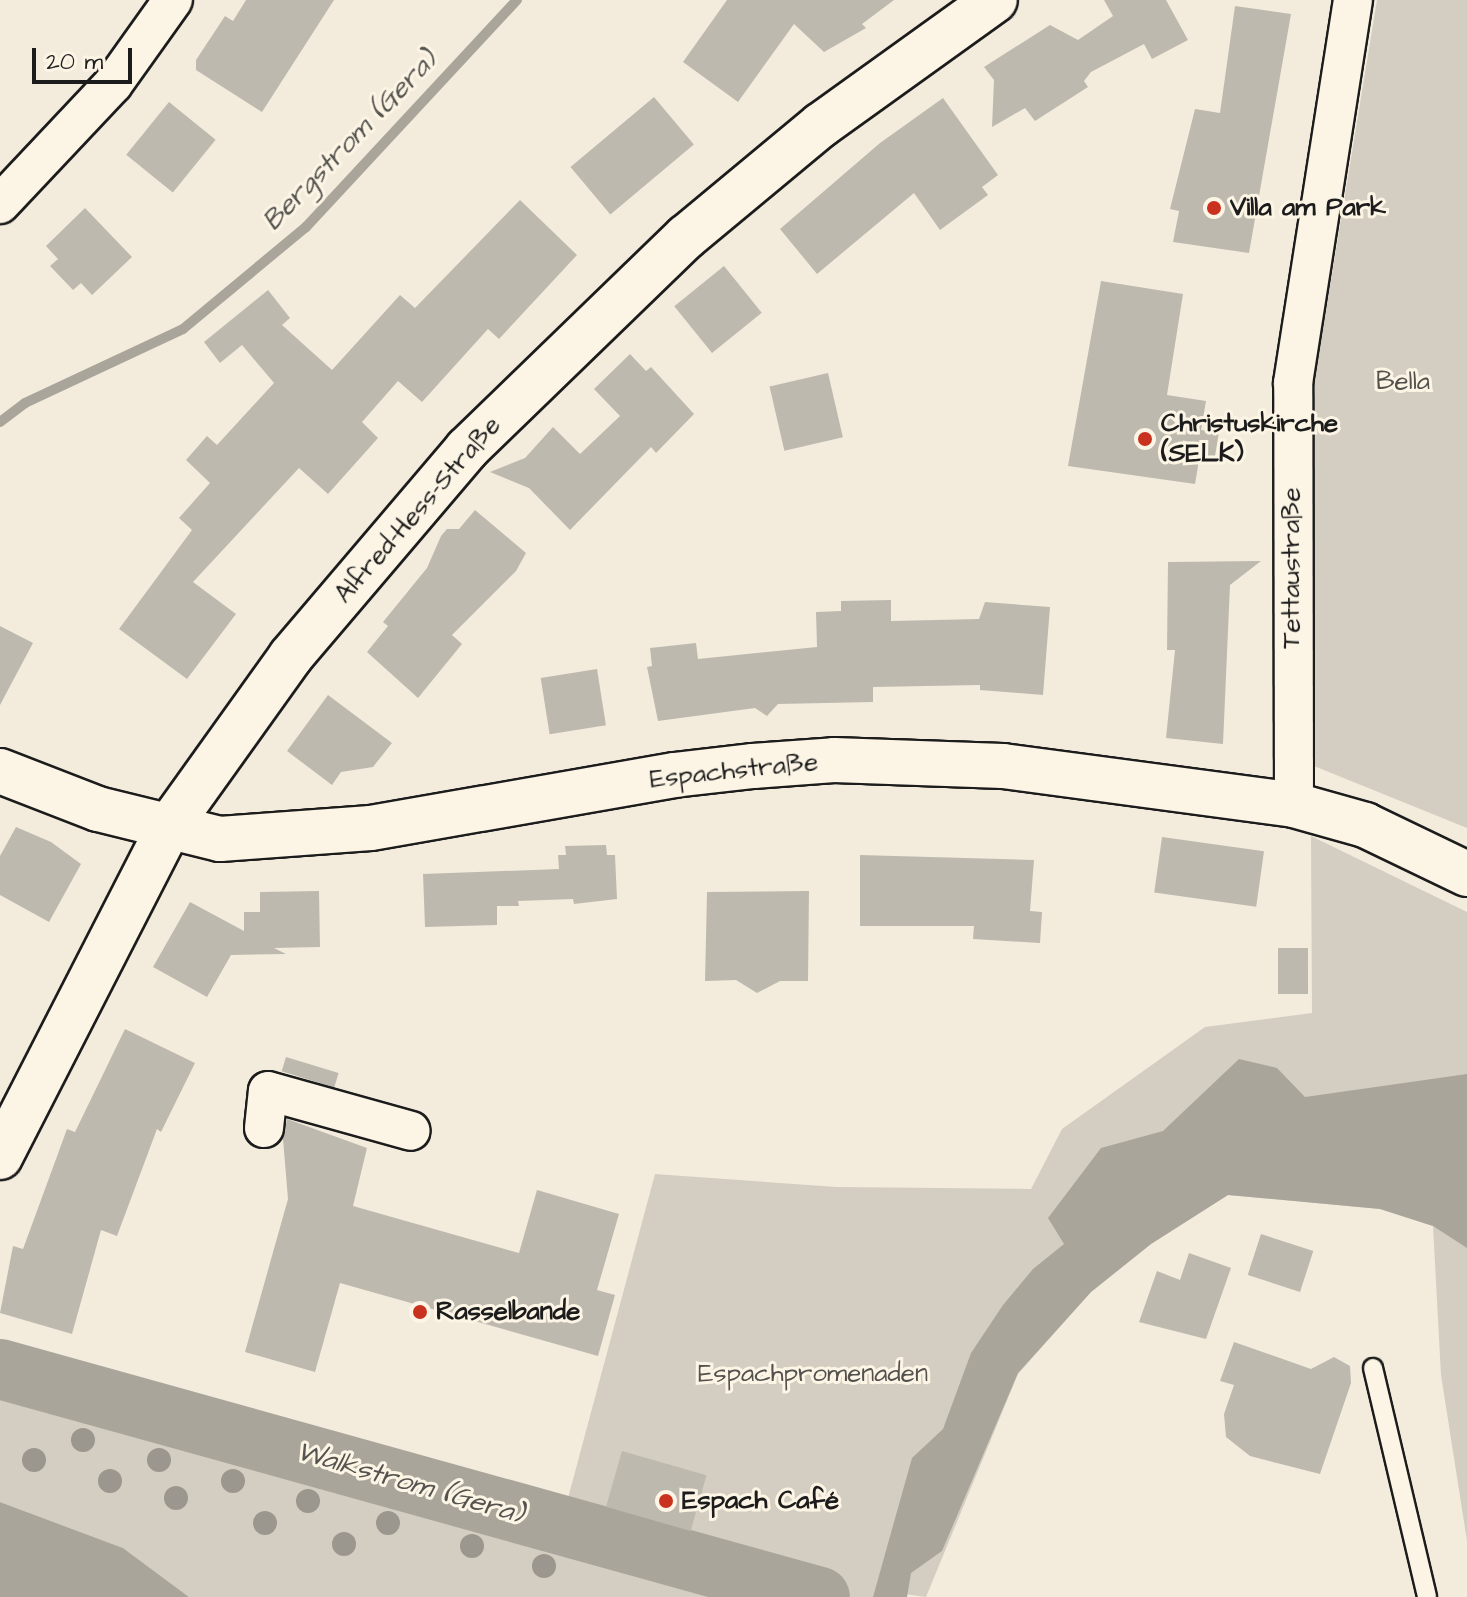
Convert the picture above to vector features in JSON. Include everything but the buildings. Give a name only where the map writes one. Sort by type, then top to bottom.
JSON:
[{"type":"main road","name":"Alfred-Hess-Straße","points":[[0,1157],[168,828],[291,656],[467,449],[686,237],[821,125],[975,4]]},
{"type":"main road","name":"Espachstraße","points":[[0,771],[84,804],[220,839],[313,836],[674,775],[834,760],[1097,775],[1294,805],[1365,825],[1467,874]]},
{"type":"street","points":[[0,204],[113,84],[173,0]]},
{"type":"street","name":"Tettaustraße","points":[[1294,805],[1293,383],[1353,0]]},
{"type":"street","points":[[264,1128],[268,1091],[411,1131]]},
{"type":"lane","points":[[1373,1368],[1427,1597]]},
{"type":"green space","name":"Bella","points":[[1377,0],[1467,0],[1467,828],[1314,766],[1315,378]]},
{"type":"green space","name":"Espachpromenaden","points":[[1311,836],[1467,912],[1467,1541],[1441,1375],[1433,1226],[1380,1209],[1228,1195],[1151,1244],[1091,1292],[1018,1374],[926,1597],[876,1590],[873,1597],[189,1597],[123,1548],[0,1502],[0,1346],[568,1498],[655,1174],[837,1187],[1031,1189],[1062,1129],[1205,1027],[1312,1013]]},
{"type":"shaded area","points":[[1239,1059],[1277,1068],[1305,1097],[1467,1074],[1467,1248],[1433,1226],[1380,1209],[1228,1195],[1151,1244],[1091,1292],[1018,1373],[942,1551],[911,1573],[907,1597],[873,1597],[912,1458],[943,1429],[971,1353],[1003,1305],[1033,1269],[1064,1244],[1048,1218],[1101,1148],[1163,1131]]},
{"type":"shaded area","points":[[0,1502],[123,1548],[189,1597],[0,1597]]},
{"type":"waterway","name":"Bergstrom (Gera)","points":[[0,422],[25,403],[183,329],[306,227],[517,0]]},
{"type":"waterway","name":"Walkstrom (Gera)","points":[[0,1369],[820,1597]]},
{"type":"place","name":"Villa am Park","points":[[1214,208]]},
{"type":"place","name":"Christuskirche (SELK)","points":[[1145,439]]},
{"type":"place","name":"Rasselbande","points":[[420,1312]]},
{"type":"place","name":"Espach Café","points":[[666,1501]]}]
